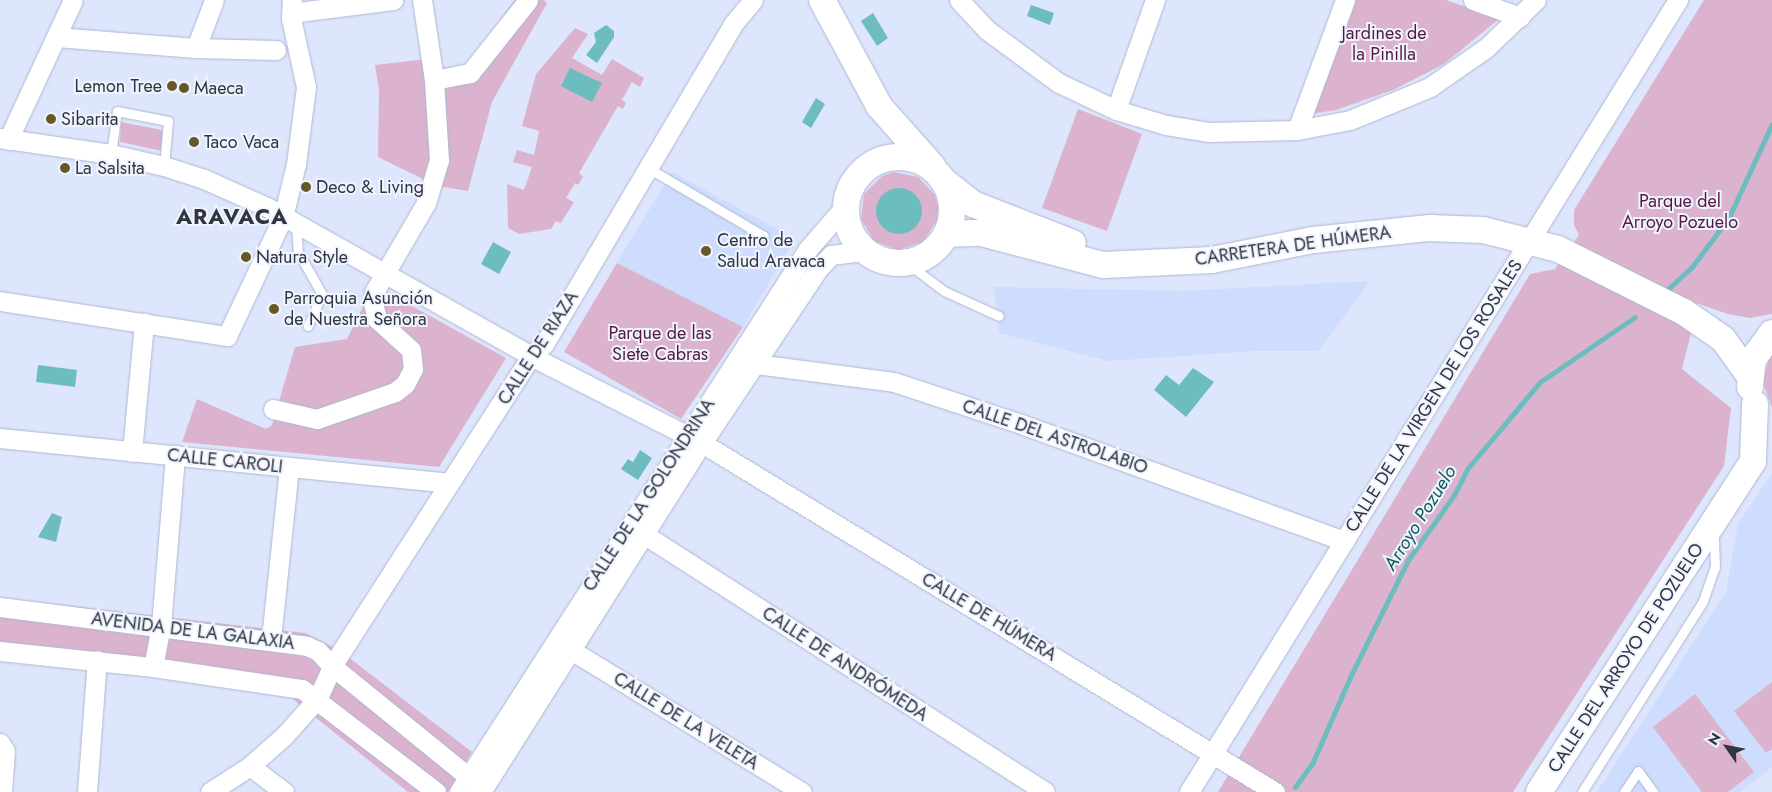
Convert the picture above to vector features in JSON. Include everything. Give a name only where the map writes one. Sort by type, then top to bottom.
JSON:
[{"type":"main road","name":"CARRETERA DE HÚMERA","points":[[822,0],[880,106],[941,177],[973,204],[1070,242],[1164,264]]},
{"type":"main road","name":"CARRETERA DE HÚMERA","points":[[865,169],[880,153],[883,142],[884,122],[880,106]]},
{"type":"main road","points":[[909,157],[941,177],[952,208],[947,234],[930,252],[907,263],[885,261],[865,251],[850,230],[847,204],[850,191],[865,169],[878,161],[909,157]]},
{"type":"main road","name":"CARRETERA DE HÚMERA","points":[[947,234],[981,233],[1104,265],[1164,264],[1212,260],[1314,240],[1430,228],[1470,228],[1529,241],[1572,255],[1693,317],[1727,331],[1772,333]]},
{"type":"main road","name":"CARRETERA DE HÚMERA","points":[[1693,317],[1726,343],[1749,375]]},
{"type":"main road","points":[[1772,333],[1757,351],[1749,375],[1755,404],[1772,425]]},
{"type":"main road","name":"CALLE DEL ARROYO DE POZUELO","points":[[1539,792],[1713,523],[1763,456],[1755,404]]},
{"type":"street","points":[[4,139],[73,0]]},
{"type":"street","points":[[196,48],[214,0]]},
{"type":"street","points":[[291,9],[298,12],[393,0]]},
{"type":"street","points":[[273,409],[317,419],[395,392],[405,384],[413,369],[411,350],[377,319],[373,303],[374,292],[426,203],[436,172],[439,152],[434,80],[422,0]]},
{"type":"street","points":[[434,80],[470,73],[528,0]]},
{"type":"street","name":"CALLE DE RIAZA","points":[[210,792],[250,766],[284,736],[318,698],[332,666],[531,356],[544,344],[733,24],[753,0]]},
{"type":"street","points":[[1116,110],[1155,0]]},
{"type":"street","points":[[1297,130],[1345,0]]},
{"type":"street","points":[[1473,0],[1520,17]]},
{"type":"street","points":[[964,3],[1020,58],[1058,83],[1116,110],[1166,125],[1209,132],[1297,130],[1350,120],[1430,87],[1486,48],[1536,0]]},
{"type":"street","name":"CALLE DE LA VIRGEN DE LOS ROSALES","points":[[1189,792],[1678,0]]},
{"type":"street","points":[[0,302],[227,336],[289,221],[306,87],[291,9]]},
{"type":"street","points":[[56,37],[196,48],[276,50]]},
{"type":"street","name":"CALLE DE HÚMERA","points":[[4,139],[111,154],[164,166],[242,194],[385,276],[531,356],[695,439],[1275,792]]},
{"type":"street","name":"CALLE DE LA GOLONDRINA","points":[[481,792],[645,535],[695,439],[808,249],[847,204]]},
{"type":"street","name":"CALLE DE LA GOLONDRINA","points":[[459,792],[468,775],[695,439],[756,364],[818,269],[831,255],[865,251]]},
{"type":"street","points":[[132,452],[144,324]]},
{"type":"street","name":"CALLE DEL ASTROLABIO","points":[[756,364],[894,382],[1030,427],[1344,541]]},
{"type":"street","name":"CALLE CAROLI","points":[[0,438],[449,483]]},
{"type":"street","points":[[153,667],[161,626],[175,455]]},
{"type":"street","points":[[271,639],[289,468]]},
{"type":"street","name":"CALLE DE ANDRÓMEDA","points":[[645,535],[1045,792]]},
{"type":"street","name":"AVENIDA DE LA GALAXIA","points":[[0,607],[271,639],[307,646],[318,651],[332,666],[468,775],[481,792]]},
{"type":"street","name":"CALLE DE LA VELETA","points":[[571,650],[802,792]]},
{"type":"street","points":[[0,651],[153,667],[302,689],[318,698],[436,792]]},
{"type":"street","points":[[86,792],[97,660]]},
{"type":"street","points":[[0,743],[5,751],[2,792]]},
{"type":"street","points":[[250,766],[284,792]]},
{"type":"lane","points":[[111,154],[117,111],[168,121],[164,166]]},
{"type":"lane","points":[[648,168],[764,236]]},
{"type":"lane","points":[[289,221],[298,252],[322,294],[308,326]]},
{"type":"lane","points":[[907,263],[944,291],[999,316]]},
{"type":"lane","name":"CALLE DEL ARROYO DE POZUELO","points":[[1582,792],[1703,601],[1715,567],[1713,523]]},
{"type":"lane","points":[[1624,792],[1638,771],[1653,792]]},
{"type":"shaded area","points":[[1031,5],[1054,13],[1050,25],[1027,16]]},
{"type":"shaded area","points":[[873,13],[888,38],[877,46],[861,21]]},
{"type":"shaded area","points":[[606,25],[614,31],[614,37],[597,63],[586,55],[596,42],[594,33]]},
{"type":"shaded area","points":[[570,68],[602,83],[592,102],[561,86]]},
{"type":"shaded area","points":[[816,98],[825,104],[811,128],[802,122]]},
{"type":"shaded area","name":"Centro de Salud Aravaca","points":[[672,172],[795,239],[743,327],[617,263]]},
{"type":"shaded area","points":[[899,188],[912,192],[918,198],[922,211],[918,224],[912,230],[899,234],[886,230],[880,224],[876,211],[880,198],[886,192]]},
{"type":"shaded area","points":[[493,242],[511,252],[499,274],[481,264]]},
{"type":"shaded area","points":[[1370,281],[1319,351],[1255,351],[1108,361],[999,333],[994,287],[1182,291]]},
{"type":"shaded area","points":[[38,365],[77,370],[75,387],[36,382]]},
{"type":"shaded area","points":[[1193,368],[1214,382],[1186,417],[1154,390],[1166,375],[1179,385]]},
{"type":"shaded area","points":[[640,450],[652,458],[638,480],[621,469],[628,459],[633,462]]},
{"type":"shaded area","points":[[1772,473],[1772,767],[1740,792],[1597,792],[1726,592],[1738,524]]},
{"type":"shaded area","points":[[52,513],[62,517],[56,542],[38,537]]},
{"type":"green space","points":[[515,0],[544,0],[547,3],[492,102],[468,191],[437,186],[378,157],[379,90],[375,65],[436,58],[437,68],[463,66],[471,59]]},
{"type":"green space","name":"Jardines de la Pinilla","points":[[1353,0],[1446,0],[1499,19],[1444,64],[1393,90],[1336,110],[1311,114]]},
{"type":"green space","name":"Parque del Arroyo Pozuelo","points":[[1704,0],[1772,0],[1772,314],[1750,318],[1728,314],[1696,303],[1689,307],[1692,329],[1682,369],[1731,408],[1724,466],[1513,792],[1218,792],[1530,274],[1555,269],[1579,235],[1574,225],[1574,210]]},
{"type":"green space","points":[[575,28],[588,34],[572,58],[602,75],[612,59],[644,78],[640,87],[632,82],[622,100],[626,103],[623,109],[618,106],[579,173],[583,177],[578,185],[575,183],[566,198],[574,202],[561,223],[556,221],[551,229],[519,234],[508,228],[507,184],[524,190],[532,167],[513,162],[517,150],[534,155],[539,131],[522,126],[536,74]]},
{"type":"green space","points":[[1078,109],[1142,134],[1107,231],[1042,208]]},
{"type":"green space","points":[[121,122],[162,130],[162,151],[120,142]]},
{"type":"green space","points":[[894,172],[918,177],[935,195],[938,207],[937,220],[923,242],[898,250],[874,241],[861,219],[864,194],[882,176]]},
{"type":"green space","name":"Parque de las Siete Cabras","points":[[617,263],[743,327],[681,419],[564,352]]},
{"type":"green space","points":[[374,285],[506,358],[439,467],[182,442],[197,399],[266,429],[272,425],[295,347],[347,339]]},
{"type":"green space","points":[[1772,352],[1772,408],[1762,380]]},
{"type":"green space","points":[[0,598],[305,633],[339,650],[472,752],[448,792],[408,792],[284,692],[0,658]]},
{"type":"green space","points":[[1772,682],[1772,749],[1766,753],[1734,711]]},
{"type":"green space","points":[[1695,694],[1754,772],[1728,792],[1702,792],[1653,727]]},
{"type":"waterway","name":"Arroyo Pozuelo","points":[[1667,290],[1692,267],[1729,217],[1772,124]]},
{"type":"waterway","name":"Arroyo Pozuelo","points":[[1295,787],[1312,764],[1352,673],[1408,560],[1454,495],[1468,468],[1540,382],[1635,317]]},
{"type":"place","name":"Lemon Tree","points":[[172,86]]},
{"type":"place","name":"Maeca","points":[[184,88]]},
{"type":"place","name":"Sibarita","points":[[51,119]]},
{"type":"place","name":"Taco Vaca","points":[[194,142]]},
{"type":"place","name":"La Salsita","points":[[65,168]]},
{"type":"place","name":"Deco & Living","points":[[306,187]]},
{"type":"place","name":"Centro de Salud Aravaca","points":[[706,251]]},
{"type":"place","name":"Natura Style","points":[[246,257]]},
{"type":"place","name":"Parroquia Asunción de Nuestra Señora","points":[[274,309]]},
{"type":"district","name":"ARAVACA","points":[[232,217]]}]
